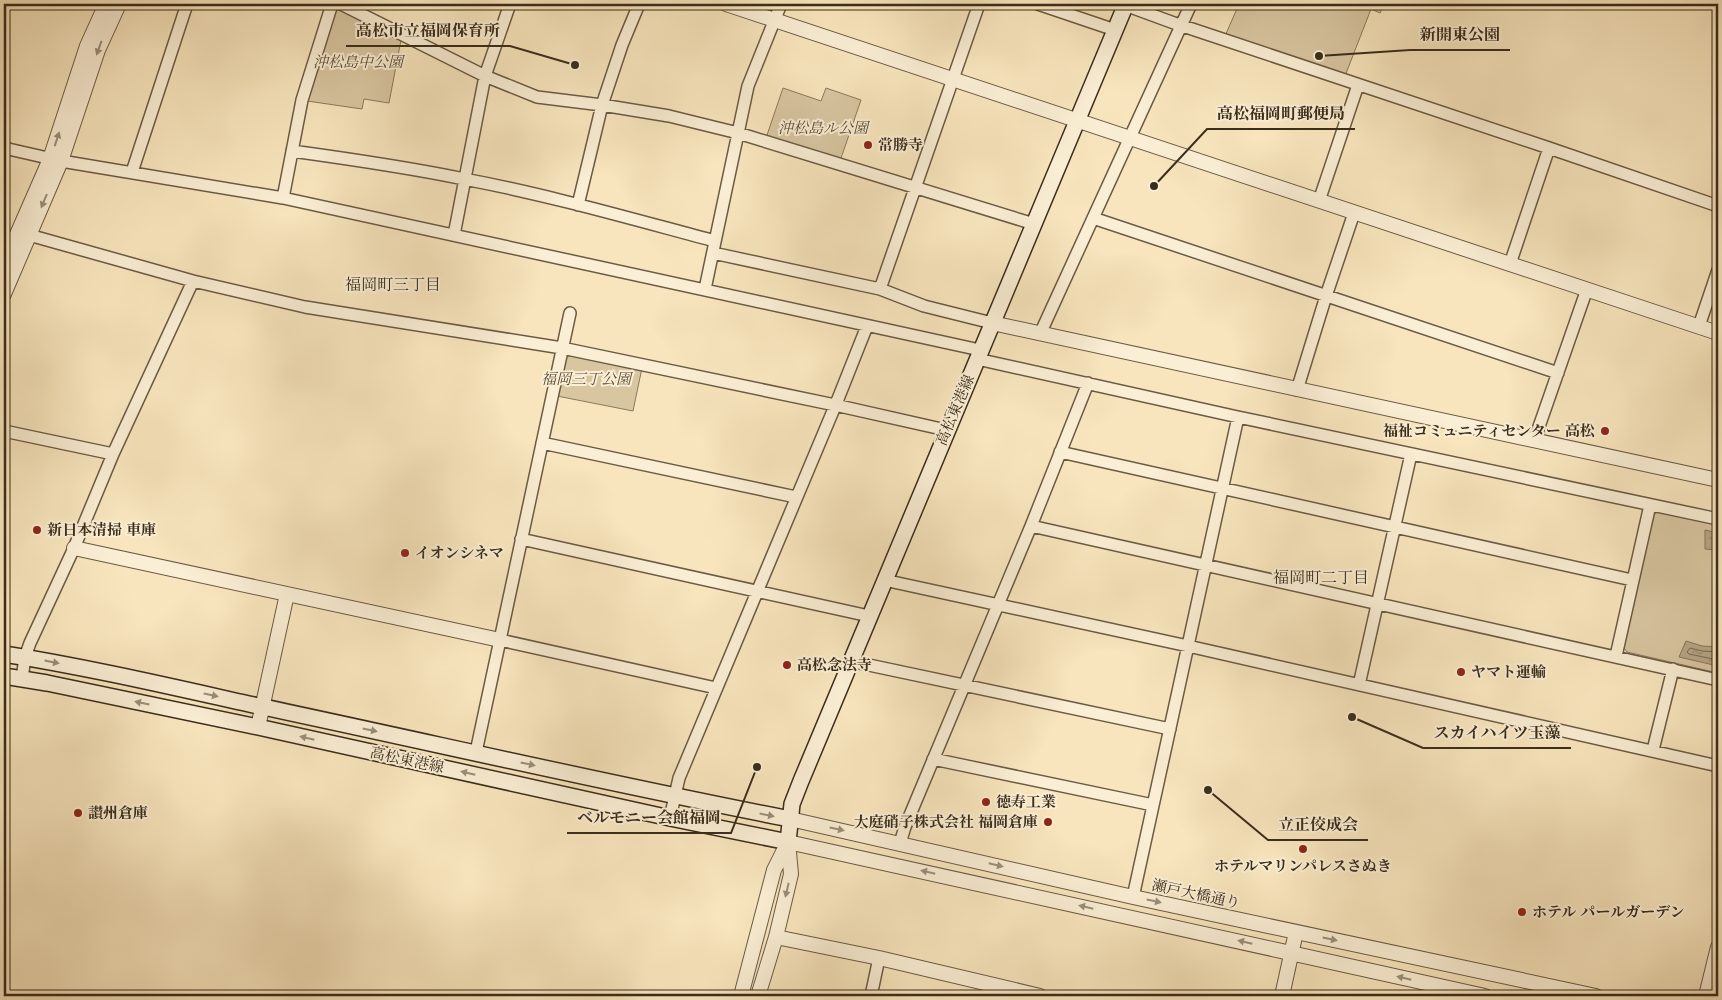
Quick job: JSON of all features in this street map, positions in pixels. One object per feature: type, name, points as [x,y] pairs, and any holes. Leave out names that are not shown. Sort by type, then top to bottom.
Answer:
[{"type":"main road","name":"高松東港線","points":[[4,676],[258,726],[670,818],[788,842],[792,804],[850,660],[1126,5]]},
{"type":"main road","name":"高松東港線","points":[[4,654],[263,706],[674,796],[790,819]]},
{"type":"street","points":[[4,294],[7,265],[55,160],[87,46],[106,4]]},
{"type":"street","points":[[7,265],[29,236],[55,160],[98,50],[119,4]]},
{"type":"street","points":[[132,172],[187,4]]},
{"type":"street","points":[[283,198],[302,100],[332,4]]},
{"type":"street","points":[[341,4],[485,76],[537,97],[669,116],[738,132],[1034,224]]},
{"type":"street","points":[[454,235],[485,76],[510,4]]},
{"type":"street","points":[[578,205],[602,105],[622,45],[639,4]]},
{"type":"street","points":[[726,4],[954,78],[1078,121],[1718,333]]},
{"type":"street","points":[[705,289],[748,86],[781,4]]},
{"type":"street","points":[[880,289],[979,4]]},
{"type":"street","points":[[1038,4],[1115,30]]},
{"type":"street","points":[[1040,334],[1191,4]]},
{"type":"street","points":[[1126,5],[1181,26],[1718,206]]},
{"type":"street","points":[[1319,201],[1358,85]]},
{"type":"street","points":[[4,148],[55,160],[283,198],[705,289],[867,326],[1088,383],[1238,417],[1718,519]]},
{"type":"street","points":[[1510,264],[1549,148]]},
{"type":"street","points":[[292,151],[466,179],[578,205],[714,247],[880,289],[924,306],[992,323],[1718,480]]},
{"type":"street","points":[[1298,390],[1326,296],[1354,213]]},
{"type":"street","points":[[1093,218],[1558,373]]},
{"type":"street","points":[[29,236],[193,281],[305,307],[562,348],[946,430]]},
{"type":"street","points":[[1699,326],[1718,270]]},
{"type":"street","points":[[22,679],[25,657],[30,643],[74,548],[113,454],[193,281]]},
{"type":"street","points":[[1534,441],[1587,289]]},
{"type":"street","points":[[476,752],[570,312]]},
{"type":"street","points":[[670,818],[679,778],[867,326]]},
{"type":"street","points":[[900,843],[1088,383]]},
{"type":"street","points":[[1133,897],[1238,417]]},
{"type":"street","points":[[4,431],[113,454]]},
{"type":"street","points":[[542,443],[796,496]]},
{"type":"street","points":[[1060,452],[1224,487],[1632,580]]},
{"type":"street","points":[[1359,685],[1411,454]]},
{"type":"street","points":[[1616,656],[1650,505]]},
{"type":"street","points":[[1030,526],[1718,680]]},
{"type":"street","points":[[521,539],[869,616]]},
{"type":"street","points":[[74,548],[716,688]]},
{"type":"street","points":[[884,580],[1188,646],[1718,766]]},
{"type":"street","points":[[258,726],[287,594]]},
{"type":"street","points":[[850,660],[1170,729]]},
{"type":"street","points":[[1653,750],[1673,669]]},
{"type":"street","points":[[933,759],[1152,805]]},
{"type":"street","name":"瀬戸大橋通り","points":[[790,819],[1133,897],[1596,996]]},
{"type":"street","points":[[758,996],[776,937],[791,874],[788,842]]},
{"type":"street","points":[[788,842],[1485,996]]},
{"type":"street","points":[[741,996],[774,870],[788,842]]},
{"type":"street","points":[[1282,996],[1296,932]]},
{"type":"street","points":[[776,937],[879,958],[1040,996]]},
{"type":"street","points":[[1706,996],[1718,947]]},
{"type":"street","points":[[871,996],[879,958]]},
{"type":"green space","points":[[1239,4],[1384,4],[1380,13],[1371,9],[1345,76],[1225,36]]},
{"type":"green space","name":"沖松島中公園","points":[[336,7],[401,40],[389,103],[364,99],[362,109],[307,101]]},
{"type":"green space","name":"沖松島ル公園","points":[[783,88],[821,101],[826,88],[861,100],[840,161],[766,138]]},
{"type":"green space","name":"福岡三丁公園","points":[[571,354],[642,368],[633,411],[557,396],[565,358]]},
{"type":"green space","points":[[1658,512],[1718,524],[1718,673],[1627,652],[1624,648],[1653,515]]},
{"type":"water","points":[[1705,530],[1718,533],[1718,550],[1705,549]]},
{"type":"water","points":[[1686,641],[1702,646],[1718,647],[1718,666],[1679,657]]},
{"type":"place","name":"新開東公園","points":[[1319,56]]},
{"type":"place","name":"高松市立福岡保育所","points":[[575,65]]},
{"type":"place","name":"常勝寺","points":[[868,145]]},
{"type":"place","name":"高松福岡町郵便局","points":[[1154,186]]},
{"type":"place","name":"福祉コミュニティセンター 高松","points":[[1605,431]]},
{"type":"place","name":"新日本清掃 車庫","points":[[37,530]]},
{"type":"place","name":"イオンシネマ","points":[[405,553]]},
{"type":"place","name":"高松念法寺","points":[[787,665]]},
{"type":"place","name":"ヤマト運輸","points":[[1461,672]]},
{"type":"place","name":"スカイハイツ玉藻","points":[[1352,717]]},
{"type":"place","name":"ベルモニー会館福岡","points":[[757,767]]},
{"type":"place","name":"立正佼成会","points":[[1208,790]]},
{"type":"place","name":"徳寿工業","points":[[986,802]]},
{"type":"place","name":"讃州倉庫","points":[[78,813]]},
{"type":"place","name":"大庭硝子株式会社 福岡倉庫","points":[[1048,822]]},
{"type":"place","name":"ホテルマリンパレスさぬき","points":[[1303,849]]},
{"type":"place","name":"ホテル パールガーデン","points":[[1522,912]]},
{"type":"district","name":"福岡町三丁目","points":[[393,284]]},
{"type":"district","name":"福岡町二丁目","points":[[1321,577]]}]
